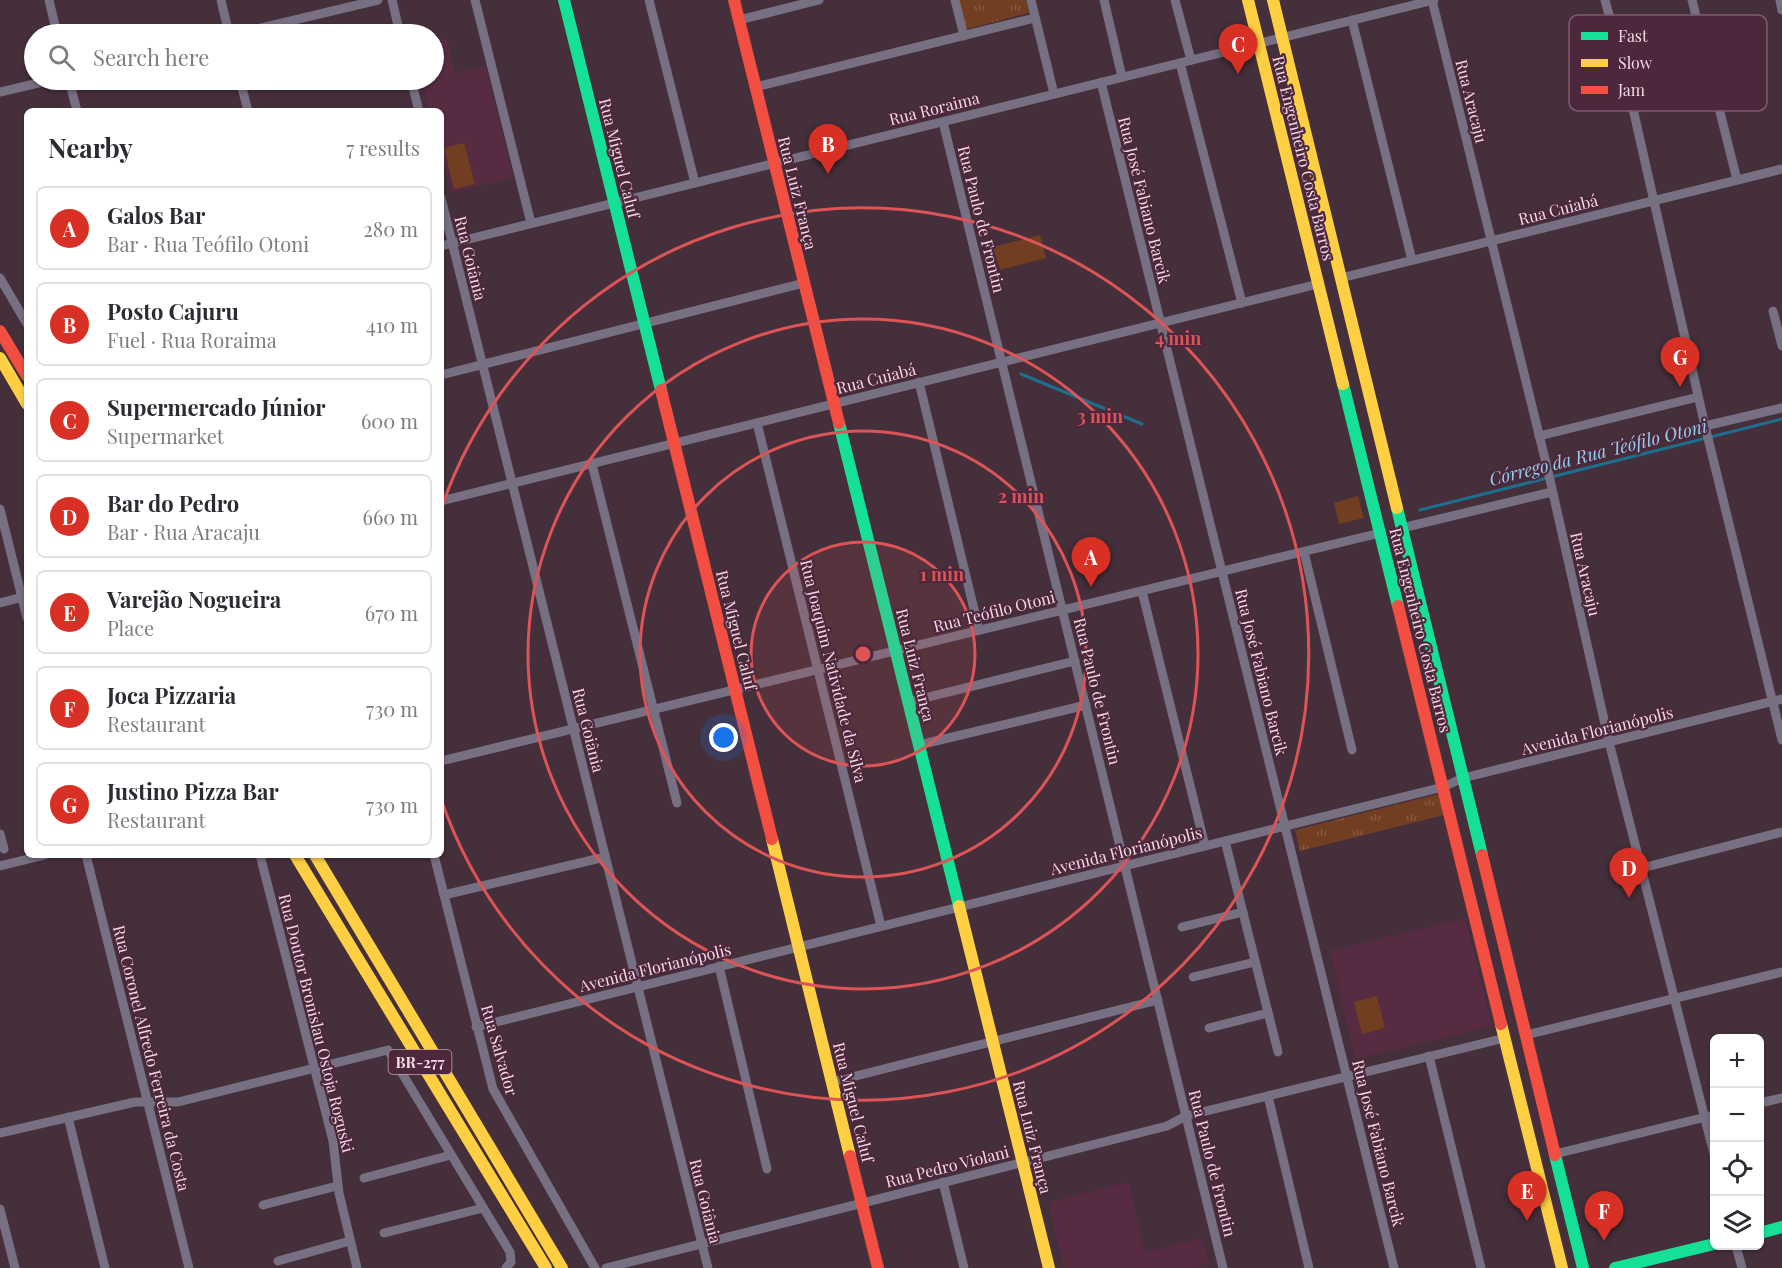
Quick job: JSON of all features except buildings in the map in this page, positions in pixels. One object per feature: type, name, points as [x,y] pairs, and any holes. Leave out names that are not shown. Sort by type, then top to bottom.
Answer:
[{"type":"main road","name":"Rua Miguel Caluf","points":[[564,0],[878,1268]]},
{"type":"main road","name":"Rua Luiz França","points":[[734,0],[1049,1268]]},
{"type":"main road","name":"Rua Engenheiro Costa Barros","points":[[1248,0],[1562,1268]]},
{"type":"main road","name":"Rua Engenheiro Costa Barros","points":[[1273,0],[1583,1268]]},
{"type":"main road","points":[[0,331],[24,371]]},
{"type":"main road","points":[[0,358],[24,400]]},
{"type":"main road","name":"BR-277","points":[[297,858],[546,1268]]},
{"type":"main road","name":"BR-277","points":[[317,858],[562,1268]]},
{"type":"main road","points":[[323,858],[338,892]]},
{"type":"main road","points":[[1764,1232],[1782,1227]]},
{"type":"main road","points":[[1615,1268],[1710,1245]]},
{"type":"street","points":[[49,0],[55,24]]},
{"type":"street","points":[[220,0],[226,24]]},
{"type":"street","points":[[278,24],[378,0]]},
{"type":"street","points":[[392,0],[398,24]]},
{"type":"street","points":[[475,0],[531,223]]},
{"type":"street","points":[[649,0],[695,183]]},
{"type":"street","points":[[738,20],[819,0]]},
{"type":"street","points":[[955,0],[964,36]]},
{"type":"street","points":[[1031,0],[1054,94]]},
{"type":"street","points":[[1104,0],[1122,77]]},
{"type":"street","points":[[1175,0],[1191,60]]},
{"type":"street","name":"Rua Roraima","points":[[444,245],[1432,0]]},
{"type":"street","name":"Rua Aracaju","points":[[1432,0],[1548,471],[1609,742],[1676,998],[1710,1116]]},
{"type":"street","points":[[1605,0],[1609,15]]},
{"type":"street","points":[[1692,0],[1696,15]]},
{"type":"street","points":[[1780,0],[1782,10]]},
{"type":"street","points":[[755,87],[1035,18]]},
{"type":"street","points":[[1352,20],[1412,260]]},
{"type":"street","points":[[1180,63],[1242,303]]},
{"type":"street","name":"Rua José Fabiano Barcik","points":[[1101,82],[1394,1268]]},
{"type":"street","points":[[0,92],[24,86]]},
{"type":"street","points":[[72,90],[76,108]]},
{"type":"street","points":[[243,90],[247,108]]},
{"type":"street","points":[[414,90],[418,108]]},
{"type":"street","points":[[1632,111],[1706,430],[1777,700],[1782,740]]},
{"type":"street","points":[[1720,111],[1737,180]]},
{"type":"street","name":"Rua Paulo de Frontin","points":[[943,122],[1223,1268]]},
{"type":"street","name":"Rua Cuiabá","points":[[1341,278],[1782,169]]},
{"type":"street","name":"Rua Goiânia","points":[[444,210],[708,1268]]},
{"type":"street","points":[[0,278],[24,319]]},
{"type":"street","points":[[444,374],[804,283]]},
{"type":"street","name":"Rua Cuiabá","points":[[444,500],[1318,284]]},
{"type":"street","points":[[1773,311],[1782,346]]},
{"type":"street","points":[[919,382],[979,630]]},
{"type":"street","points":[[1539,436],[1698,397]]},
{"type":"street","points":[[1706,430],[1782,408]]},
{"type":"street","name":"Rua Joaquim Natividade da Silva","points":[[757,423],[881,926]]},
{"type":"street","points":[[592,464],[677,803]]},
{"type":"street","points":[[1402,528],[1551,488]]},
{"type":"street","points":[[0,509],[24,596],[0,603]]},
{"type":"street","name":"Rua Teófilo Otoni","points":[[444,760],[1380,533]]},
{"type":"street","points":[[1304,552],[1352,750]]},
{"type":"street","points":[[1142,591],[1205,846]]},
{"type":"street","points":[[908,702],[1075,661]]},
{"type":"street","name":"Avenida Florianópolis","points":[[477,1027],[1443,787],[1463,778],[1777,700]]},
{"type":"street","points":[[919,745],[1086,705]]},
{"type":"street","points":[[1642,868],[1782,832]]},
{"type":"street","points":[[0,834],[4,849]]},
{"type":"street","points":[[1225,841],[1278,1052]]},
{"type":"street","points":[[444,895],[605,857]]},
{"type":"street","points":[[0,866],[33,858]]},
{"type":"street","name":"Rua Coronel Alfredo Ferreira da Costa","points":[[87,858],[189,1268]]},
{"type":"street","name":"Rua Doutor Bronislau Ostoja Roguski","points":[[261,858],[335,1149],[337,1186],[357,1268]]},
{"type":"street","name":"Rua Salvador","points":[[435,858],[477,1027],[498,1100],[595,1268]]},
{"type":"street","points":[[1182,927],[1243,912]]},
{"type":"street","points":[[1193,977],[1255,962]]},
{"type":"street","points":[[719,966],[767,1169]]},
{"type":"street","points":[[1526,1035],[1782,972]]},
{"type":"street","points":[[832,1082],[1158,1000]]},
{"type":"street","points":[[1209,1028],[1268,1013]]},
{"type":"street","name":"Rua Pedro Violani","points":[[606,1268],[1167,1126],[1186,1116],[1504,1038]]},
{"type":"street","points":[[0,1133],[135,1102],[148,1104],[178,1102],[388,1050],[510,1252],[507,1267]]},
{"type":"street","points":[[1429,1056],[1481,1268]]},
{"type":"street","points":[[1268,1096],[1309,1268]]},
{"type":"street","points":[[1764,1102],[1782,1098]]},
{"type":"street","points":[[1555,1154],[1710,1116]]},
{"type":"street","points":[[68,1117],[105,1268]]},
{"type":"street","points":[[364,1178],[451,1155]]},
{"type":"street","points":[[944,1182],[964,1268]]},
{"type":"street","points":[[263,1205],[337,1186]]},
{"type":"street","points":[[384,1233],[483,1208]]},
{"type":"street","points":[[0,1209],[15,1268]]},
{"type":"street","points":[[278,1261],[350,1241]]},
{"type":"street","points":[[1737,1250],[1742,1268]]},
{"type":"shaded area","points":[[444,38],[446,38],[455,73],[485,66],[513,178],[451,193],[444,166],[444,108],[429,108],[425,90],[444,90]]},
{"type":"shaded area","points":[[1465,918],[1492,1026],[1356,1059],[1330,951]]},
{"type":"shaded area","points":[[1128,1182],[1145,1252],[1202,1238],[1209,1264],[1191,1268],[1064,1268],[1048,1202]]},
{"type":"green space","points":[[959,0],[1026,0],[1029,13],[967,29]]},
{"type":"green space","points":[[464,143],[475,184],[454,189],[444,148]]},
{"type":"green space","points":[[1040,235],[1046,258],[1000,270],[993,247]]},
{"type":"green space","points":[[1358,496],[1364,518],[1339,524],[1334,503]]},
{"type":"green space","points":[[1438,794],[1444,815],[1300,851],[1295,830]]},
{"type":"green space","points":[[1377,996],[1385,1028],[1362,1034],[1354,1002]]},
{"type":"waterway","name":"Córrego da Rua Teófilo Otoni","points":[[1021,374],[1142,424]]},
{"type":"waterway","name":"Córrego da Rua Teófilo Otoni","points":[[1420,510],[1782,419]]},
{"type":"traffic: fast","points":[[564,0],[661,390]]},
{"type":"traffic: fast","points":[[1343,384],[1398,606]]},
{"type":"traffic: fast","points":[[839,423],[959,906]]},
{"type":"traffic: fast","points":[[1397,508],[1482,855]]},
{"type":"traffic: fast","points":[[1555,1155],[1583,1268]]},
{"type":"traffic: fast","points":[[1764,1232],[1782,1227]]},
{"type":"traffic: fast","points":[[1615,1268],[1710,1245]]},
{"type":"traffic: slow","points":[[1248,0],[1343,384]]},
{"type":"traffic: slow","points":[[1273,0],[1397,508]]},
{"type":"traffic: slow","points":[[0,358],[24,399]]},
{"type":"traffic: slow","points":[[772,839],[850,1156]]},
{"type":"traffic: slow","points":[[297,858],[546,1268]]},
{"type":"traffic: slow","points":[[317,858],[562,1268]]},
{"type":"traffic: slow","points":[[959,906],[1049,1268]]},
{"type":"traffic: slow","points":[[1501,1024],[1562,1268]]},
{"type":"traffic: jam","points":[[734,0],[839,423]]},
{"type":"traffic: jam","points":[[0,331],[24,371]]},
{"type":"traffic: jam","points":[[661,390],[772,839]]},
{"type":"traffic: jam","points":[[1398,606],[1501,1024]]},
{"type":"traffic: jam","points":[[1482,855],[1555,1155]]},
{"type":"traffic: jam","points":[[850,1156],[878,1268]]},
{"type":"place","name":"Supermercado Júnior","points":[[1238,74]]},
{"type":"place","name":"Posto Cajuru","points":[[828,174]]},
{"type":"place","name":"Justino Pizza Bar","points":[[1680,387]]},
{"type":"place","name":"Galos Bar","points":[[1091,587]]},
{"type":"place","name":"Bar do Pedro","points":[[1629,898]]},
{"type":"place","name":"Varejão Nogueira","points":[[1527,1221]]},
{"type":"place","name":"Joca Pizzaria","points":[[1604,1241]]}]
